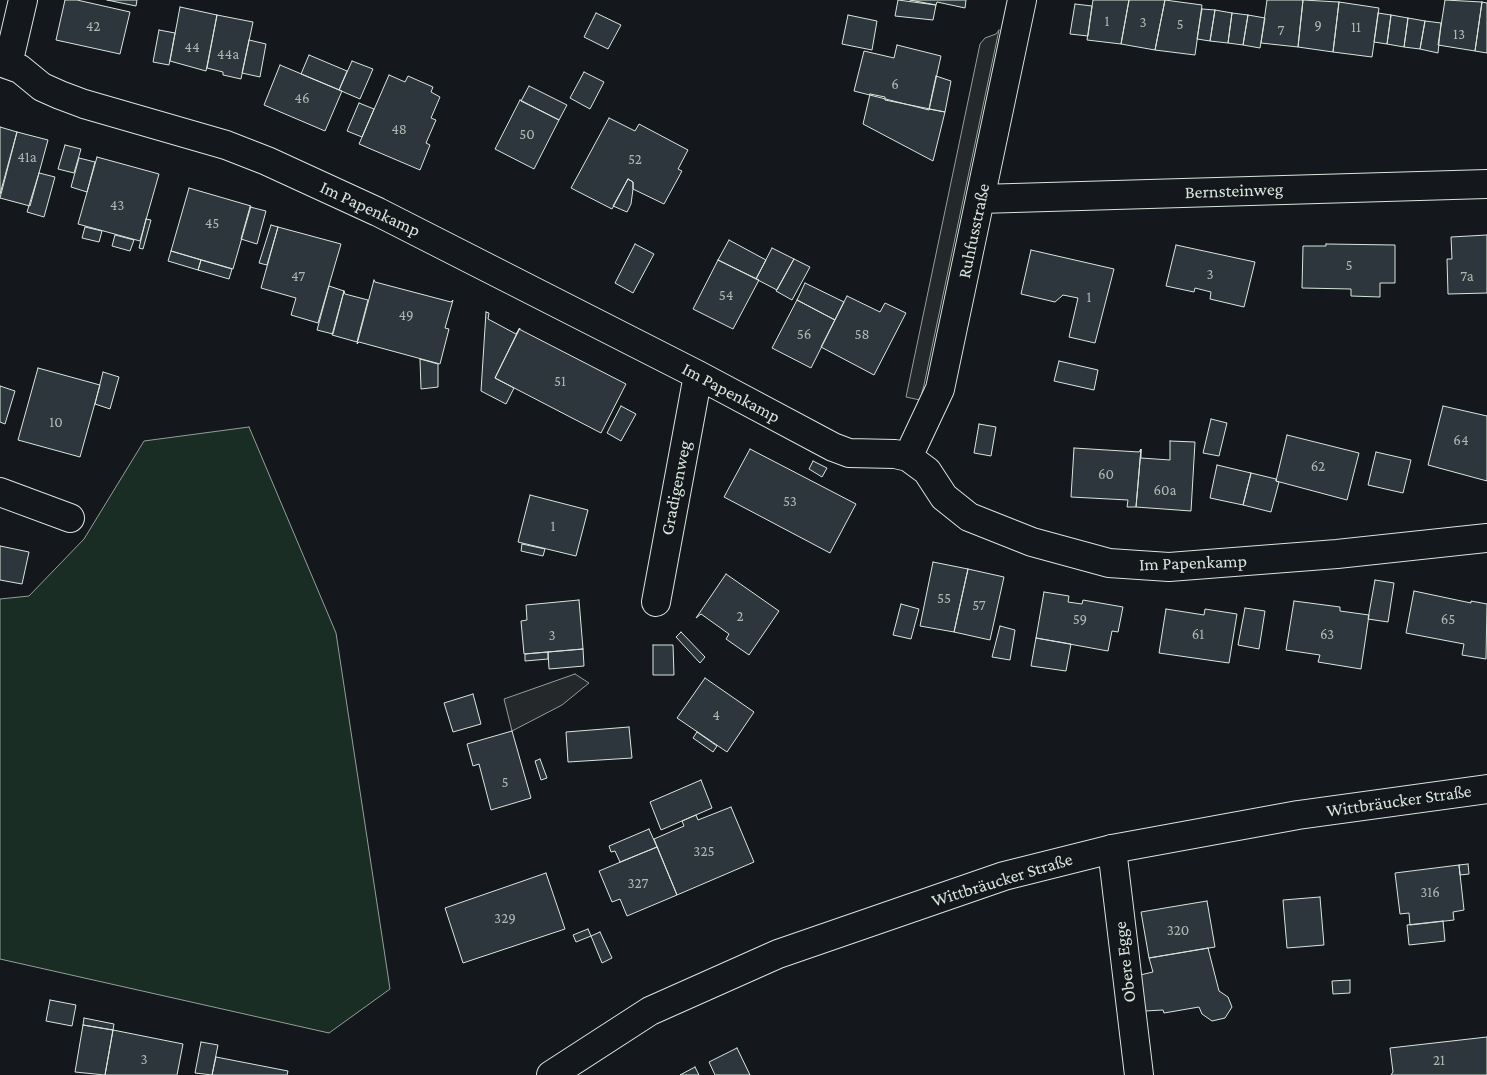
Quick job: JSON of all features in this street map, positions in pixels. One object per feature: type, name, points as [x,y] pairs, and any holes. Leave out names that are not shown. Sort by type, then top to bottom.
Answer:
[{"type":"street","points":[[4,63],[23,0]]},
{"type":"street","name":"Ruhfusstraße","points":[[908,457],[940,389],[1022,0]]},
{"type":"street","name":"Im Papenkamp","points":[[4,63],[20,69],[42,87],[84,104],[226,145],[274,164],[404,225],[560,307],[698,374],[833,447],[849,453],[895,454],[908,457],[927,472],[944,497],[969,516],[1032,542],[1109,563],[1169,567],[1346,553],[1487,538]]},
{"type":"street","name":"Bernsteinweg","points":[[980,199],[1487,184]]},
{"type":"street","name":"Gradigenweg","points":[[656,602],[698,374]]},
{"type":"street","points":[[0,492],[70,518]]},
{"type":"street","name":"Wittbräucker Straße","points":[[551,1075],[650,1012],[778,954],[1004,876],[1112,848],[1298,815],[1487,789]]},
{"type":"street","name":"Obere Egge","points":[[1112,848],[1139,1075]]},
{"type":"green space","points":[[249,427],[336,633],[390,989],[329,1033],[0,959],[0,599],[29,596],[84,539],[144,441]]},
{"type":"shaded area","points":[[999,30],[924,385],[920,400],[906,397],[980,44],[985,38],[996,34]]},
{"type":"shaded area","points":[[575,674],[589,683],[562,705],[512,731],[504,699]]},
{"type":"building","points":[[65,0],[77,0],[130,12],[120,54],[56,40]]},
{"type":"building","points":[[107,0],[137,0],[136,6]]},
{"type":"building","points":[[898,0],[936,5],[933,20],[895,16]]},
{"type":"building","points":[[910,0],[966,0],[965,8],[937,2],[936,5]]},
{"type":"building","points":[[1093,0],[1129,0],[1121,44],[1087,40]]},
{"type":"building","points":[[1129,0],[1165,0],[1155,50],[1121,44]]},
{"type":"building","points":[[1165,0],[1202,5],[1195,55],[1155,50]]},
{"type":"building","points":[[1267,0],[1303,0],[1298,47],[1261,43]]},
{"type":"building","points":[[1303,0],[1339,2],[1333,52],[1298,47]]},
{"type":"building","points":[[1445,0],[1482,2],[1475,51],[1438,45]]},
{"type":"building","points":[[1339,2],[1379,8],[1372,57],[1333,52]]},
{"type":"building","points":[[1482,2],[1487,3],[1487,53],[1475,51]]},
{"type":"building","points":[[1075,4],[1092,6],[1088,36],[1070,34]]},
{"type":"building","points":[[180,7],[217,15],[206,71],[170,61]]},
{"type":"building","points":[[1202,9],[1215,10],[1210,41],[1197,39]]},
{"type":"building","points":[[1215,10],[1232,13],[1228,43],[1210,41]]},
{"type":"building","points":[[596,13],[621,25],[608,49],[584,37]]},
{"type":"building","points":[[1232,13],[1248,15],[1243,45],[1228,43]]},
{"type":"building","points":[[1378,13],[1391,15],[1387,44],[1374,42]]},
{"type":"building","points":[[217,15],[253,22],[241,79],[223,75],[223,72],[207,68]]},
{"type":"building","points":[[848,15],[877,21],[872,50],[842,44]]},
{"type":"building","points":[[1248,15],[1265,18],[1260,48],[1243,45]]},
{"type":"building","points":[[1391,15],[1408,18],[1404,47],[1387,44]]},
{"type":"building","points":[[1408,18],[1425,21],[1420,49],[1404,47]]},
{"type":"building","points":[[1425,21],[1441,23],[1438,53],[1420,49]]},
{"type":"building","points":[[159,30],[175,33],[169,65],[153,62]]},
{"type":"building","points":[[249,40],[266,44],[260,77],[242,73]]},
{"type":"building","points":[[897,45],[941,56],[929,110],[854,91],[864,51],[894,58]]},
{"type":"building","points":[[309,55],[347,71],[339,90],[301,74]]},
{"type":"building","points":[[352,61],[373,69],[360,99],[339,90]]},
{"type":"building","points":[[280,65],[342,91],[325,131],[264,105]]},
{"type":"building","points":[[584,72],[604,82],[590,109],[570,98]]},
{"type":"building","points":[[389,75],[405,82],[408,76],[433,87],[431,92],[440,97],[431,118],[436,120],[426,143],[430,145],[420,170],[359,144]]},
{"type":"building","points":[[936,76],[951,81],[945,112],[929,109]]},
{"type":"building","points":[[529,86],[567,105],[559,120],[521,101]]},
{"type":"building","points":[[870,94],[885,97],[885,100],[945,112],[933,161],[863,124]]},
{"type":"building","points":[[520,100],[559,120],[534,169],[495,149]]},
{"type":"building","points":[[359,103],[374,109],[362,137],[347,131]]},
{"type":"building","points":[[609,118],[635,131],[639,124],[688,150],[678,169],[682,171],[664,204],[633,189],[633,182],[628,179],[612,209],[571,188]]},
{"type":"building","points":[[0,127],[17,132],[0,194]]},
{"type":"building","points":[[17,132],[48,140],[30,206],[0,198]]},
{"type":"building","points":[[65,145],[81,149],[74,173],[58,169]]},
{"type":"building","points":[[97,157],[159,174],[140,241],[78,224]]},
{"type":"building","points":[[79,158],[95,162],[87,192],[71,187]]},
{"type":"building","points":[[39,173],[55,177],[44,217],[27,212]]},
{"type":"building","points":[[628,179],[633,182],[633,189],[631,204],[627,212],[613,206]]},
{"type":"building","points":[[189,188],[251,206],[233,269],[171,251]]},
{"type":"building","points":[[250,207],[266,211],[257,244],[241,239]]},
{"type":"building","points":[[146,219],[151,220],[143,249],[139,248]]},
{"type":"building","points":[[271,225],[278,227],[267,265],[259,263]]},
{"type":"building","points":[[85,227],[102,231],[99,242],[82,238]]},
{"type":"building","points":[[278,227],[341,244],[318,323],[291,315],[296,298],[261,288]]},
{"type":"building","points":[[115,235],[134,240],[130,251],[112,246]]},
{"type":"building","points":[[1487,235],[1487,293],[1448,294],[1447,259],[1452,259],[1451,237]]},
{"type":"building","points":[[729,240],[766,260],[756,279],[718,260]]},
{"type":"building","points":[[635,244],[654,254],[633,293],[615,283]]},
{"type":"building","points":[[1326,244],[1395,245],[1395,283],[1380,283],[1380,297],[1351,296],[1351,289],[1302,288],[1303,246],[1326,246]]},
{"type":"building","points":[[1176,245],[1255,262],[1244,307],[1210,299],[1211,292],[1195,288],[1194,292],[1166,286]]},
{"type":"building","points":[[772,248],[794,259],[777,290],[756,279]]},
{"type":"building","points":[[1031,250],[1114,269],[1095,343],[1069,337],[1078,298],[1063,295],[1055,302],[1021,294]]},
{"type":"building","points":[[171,251],[201,260],[198,270],[168,261]]},
{"type":"building","points":[[794,259],[810,267],[792,300],[776,291]]},
{"type":"building","points":[[201,260],[232,269],[229,279],[198,270]]},
{"type":"building","points":[[718,260],[759,280],[733,329],[693,309]]},
{"type":"building","points":[[374,280],[375,282],[451,302],[453,300],[445,328],[449,329],[440,364],[359,342],[357,344]]},
{"type":"building","points":[[805,283],[844,302],[835,320],[797,300]]},
{"type":"building","points":[[329,286],[344,291],[333,334],[317,330]]},
{"type":"building","points":[[344,291],[345,294],[368,300],[357,342],[332,335]]},
{"type":"building","points":[[847,296],[880,312],[885,303],[906,313],[874,375],[821,347]]},
{"type":"building","points":[[797,300],[835,320],[811,368],[772,348]]},
{"type":"building","points":[[486,312],[489,313],[488,319],[516,334],[520,328],[495,378],[514,388],[506,404],[481,391]]},
{"type":"building","points":[[519,329],[626,384],[601,433],[495,378]]},
{"type":"building","points":[[420,359],[438,364],[438,387],[421,389]]},
{"type":"building","points":[[1059,361],[1098,370],[1094,390],[1054,381]]},
{"type":"building","points":[[38,368],[100,385],[80,457],[18,440]]},
{"type":"building","points":[[103,372],[119,377],[110,409],[95,404]]},
{"type":"building","points":[[0,386],[15,391],[5,424],[0,422]]},
{"type":"building","points":[[621,406],[636,414],[621,441],[607,433]]},
{"type":"building","points":[[1443,406],[1487,416],[1487,481],[1428,465]]},
{"type":"building","points":[[1211,419],[1227,423],[1219,456],[1203,453]]},
{"type":"building","points":[[979,424],[996,427],[991,456],[974,453]]},
{"type":"building","points":[[1287,435],[1359,453],[1347,500],[1276,481]]},
{"type":"building","points":[[1170,441],[1195,442],[1191,511],[1136,507],[1141,449],[1141,458],[1170,460]]},
{"type":"building","points":[[1074,448],[1139,452],[1141,449],[1136,507],[1127,507],[1128,500],[1071,497]]},
{"type":"building","points":[[750,449],[856,504],[830,553],[724,497]]},
{"type":"building","points":[[1376,452],[1411,460],[1403,493],[1368,485]]},
{"type":"building","points":[[813,461],[827,468],[822,477],[809,469]]},
{"type":"building","points":[[1217,465],[1251,473],[1243,505],[1210,498]]},
{"type":"building","points":[[1251,473],[1276,479],[1279,482],[1271,512],[1243,505]]},
{"type":"building","points":[[530,495],[588,510],[576,556],[518,542]]},
{"type":"building","points":[[522,544],[545,549],[543,556],[521,551]]},
{"type":"building","points":[[0,546],[29,552],[22,584],[0,580]]},
{"type":"building","points":[[933,562],[968,569],[954,632],[920,626]]},
{"type":"building","points":[[968,569],[1004,577],[990,640],[954,632]]},
{"type":"building","points":[[726,574],[779,611],[749,655],[726,639],[729,634],[701,614],[696,618]]},
{"type":"building","points":[[1375,580],[1394,583],[1388,622],[1368,619]]},
{"type":"building","points":[[1414,591],[1471,603],[1471,601],[1487,604],[1486,659],[1462,655],[1464,644],[1406,633]]},
{"type":"building","points":[[1044,592],[1069,596],[1068,602],[1082,604],[1083,600],[1123,607],[1118,632],[1112,631],[1108,651],[1036,638]]},
{"type":"building","points":[[579,600],[583,649],[524,654],[521,621],[527,620],[526,605]]},
{"type":"building","points":[[1294,601],[1340,607],[1340,611],[1369,615],[1361,669],[1318,662],[1320,655],[1286,650]]},
{"type":"building","points":[[901,604],[919,609],[911,639],[893,635]]},
{"type":"building","points":[[1245,608],[1265,611],[1259,649],[1238,645]]},
{"type":"building","points":[[1166,609],[1204,615],[1205,609],[1237,614],[1229,663],[1159,653]]},
{"type":"building","points":[[1000,626],[1015,630],[1010,660],[992,657]]},
{"type":"building","points":[[681,632],[705,657],[700,663],[676,637]]},
{"type":"building","points":[[1036,638],[1071,644],[1066,671],[1031,666]]},
{"type":"building","points":[[653,645],[673,645],[674,675],[653,675]]},
{"type":"building","points":[[583,649],[584,666],[549,669],[548,652]]},
{"type":"building","points":[[548,652],[548,659],[525,661],[525,654]]},
{"type":"building","points":[[705,678],[754,712],[727,752],[677,718]]},
{"type":"building","points":[[473,694],[481,724],[453,732],[444,703]]},
{"type":"building","points":[[629,727],[632,758],[568,762],[566,732]]},
{"type":"building","points":[[512,731],[531,798],[491,810],[479,764],[473,766],[467,744]]},
{"type":"building","points":[[697,732],[717,746],[713,752],[693,738]]},
{"type":"building","points":[[540,759],[547,778],[541,780],[535,761]]},
{"type":"building","points":[[701,780],[712,808],[661,830],[650,802]]},
{"type":"building","points":[[731,807],[754,862],[677,895],[654,839],[684,826],[682,821],[696,815],[698,820]]},
{"type":"building","points":[[649,829],[657,847],[620,862],[615,851],[611,852],[609,846]]},
{"type":"building","points":[[657,847],[677,895],[627,916],[620,899],[612,902],[599,871]]},
{"type":"building","points":[[1468,864],[1469,874],[1460,875],[1459,865]]},
{"type":"building","points":[[1459,865],[1464,910],[1453,912],[1454,920],[1410,925],[1409,913],[1400,914],[1395,873]]},
{"type":"building","points":[[546,873],[565,929],[463,963],[445,908]]},
{"type":"building","points":[[1320,897],[1324,945],[1287,948],[1283,900]]},
{"type":"building","points":[[1207,901],[1215,947],[1149,958],[1141,912]]},
{"type":"building","points":[[1443,921],[1445,941],[1409,945],[1407,925]]},
{"type":"building","points":[[588,929],[591,936],[576,942],[573,935]]},
{"type":"building","points":[[600,932],[612,958],[602,963],[591,936]]},
{"type":"building","points":[[1208,948],[1219,991],[1228,997],[1232,1007],[1225,1018],[1212,1021],[1202,1014],[1199,1007],[1164,1013],[1163,1010],[1145,1011],[1140,975],[1153,972],[1149,958]]},
{"type":"building","points":[[1350,980],[1350,993],[1333,994],[1332,981]]},
{"type":"building","points":[[50,1000],[76,1005],[72,1026],[46,1021]]},
{"type":"building","points":[[84,1018],[114,1024],[113,1030],[83,1025]]},
{"type":"building","points":[[83,1025],[113,1030],[105,1075],[75,1072]]},
{"type":"building","points":[[113,1030],[183,1044],[177,1075],[105,1075]]},
{"type":"building","points":[[1487,1037],[1487,1075],[1391,1075],[1393,1072],[1390,1048]]},
{"type":"building","points":[[201,1042],[218,1045],[212,1075],[195,1073]]},
{"type":"building","points":[[737,1048],[750,1075],[715,1075],[709,1062]]},
{"type":"building","points":[[216,1057],[288,1071],[287,1075],[212,1075]]},
{"type":"building","points":[[695,1067],[699,1075],[680,1075]]}]
